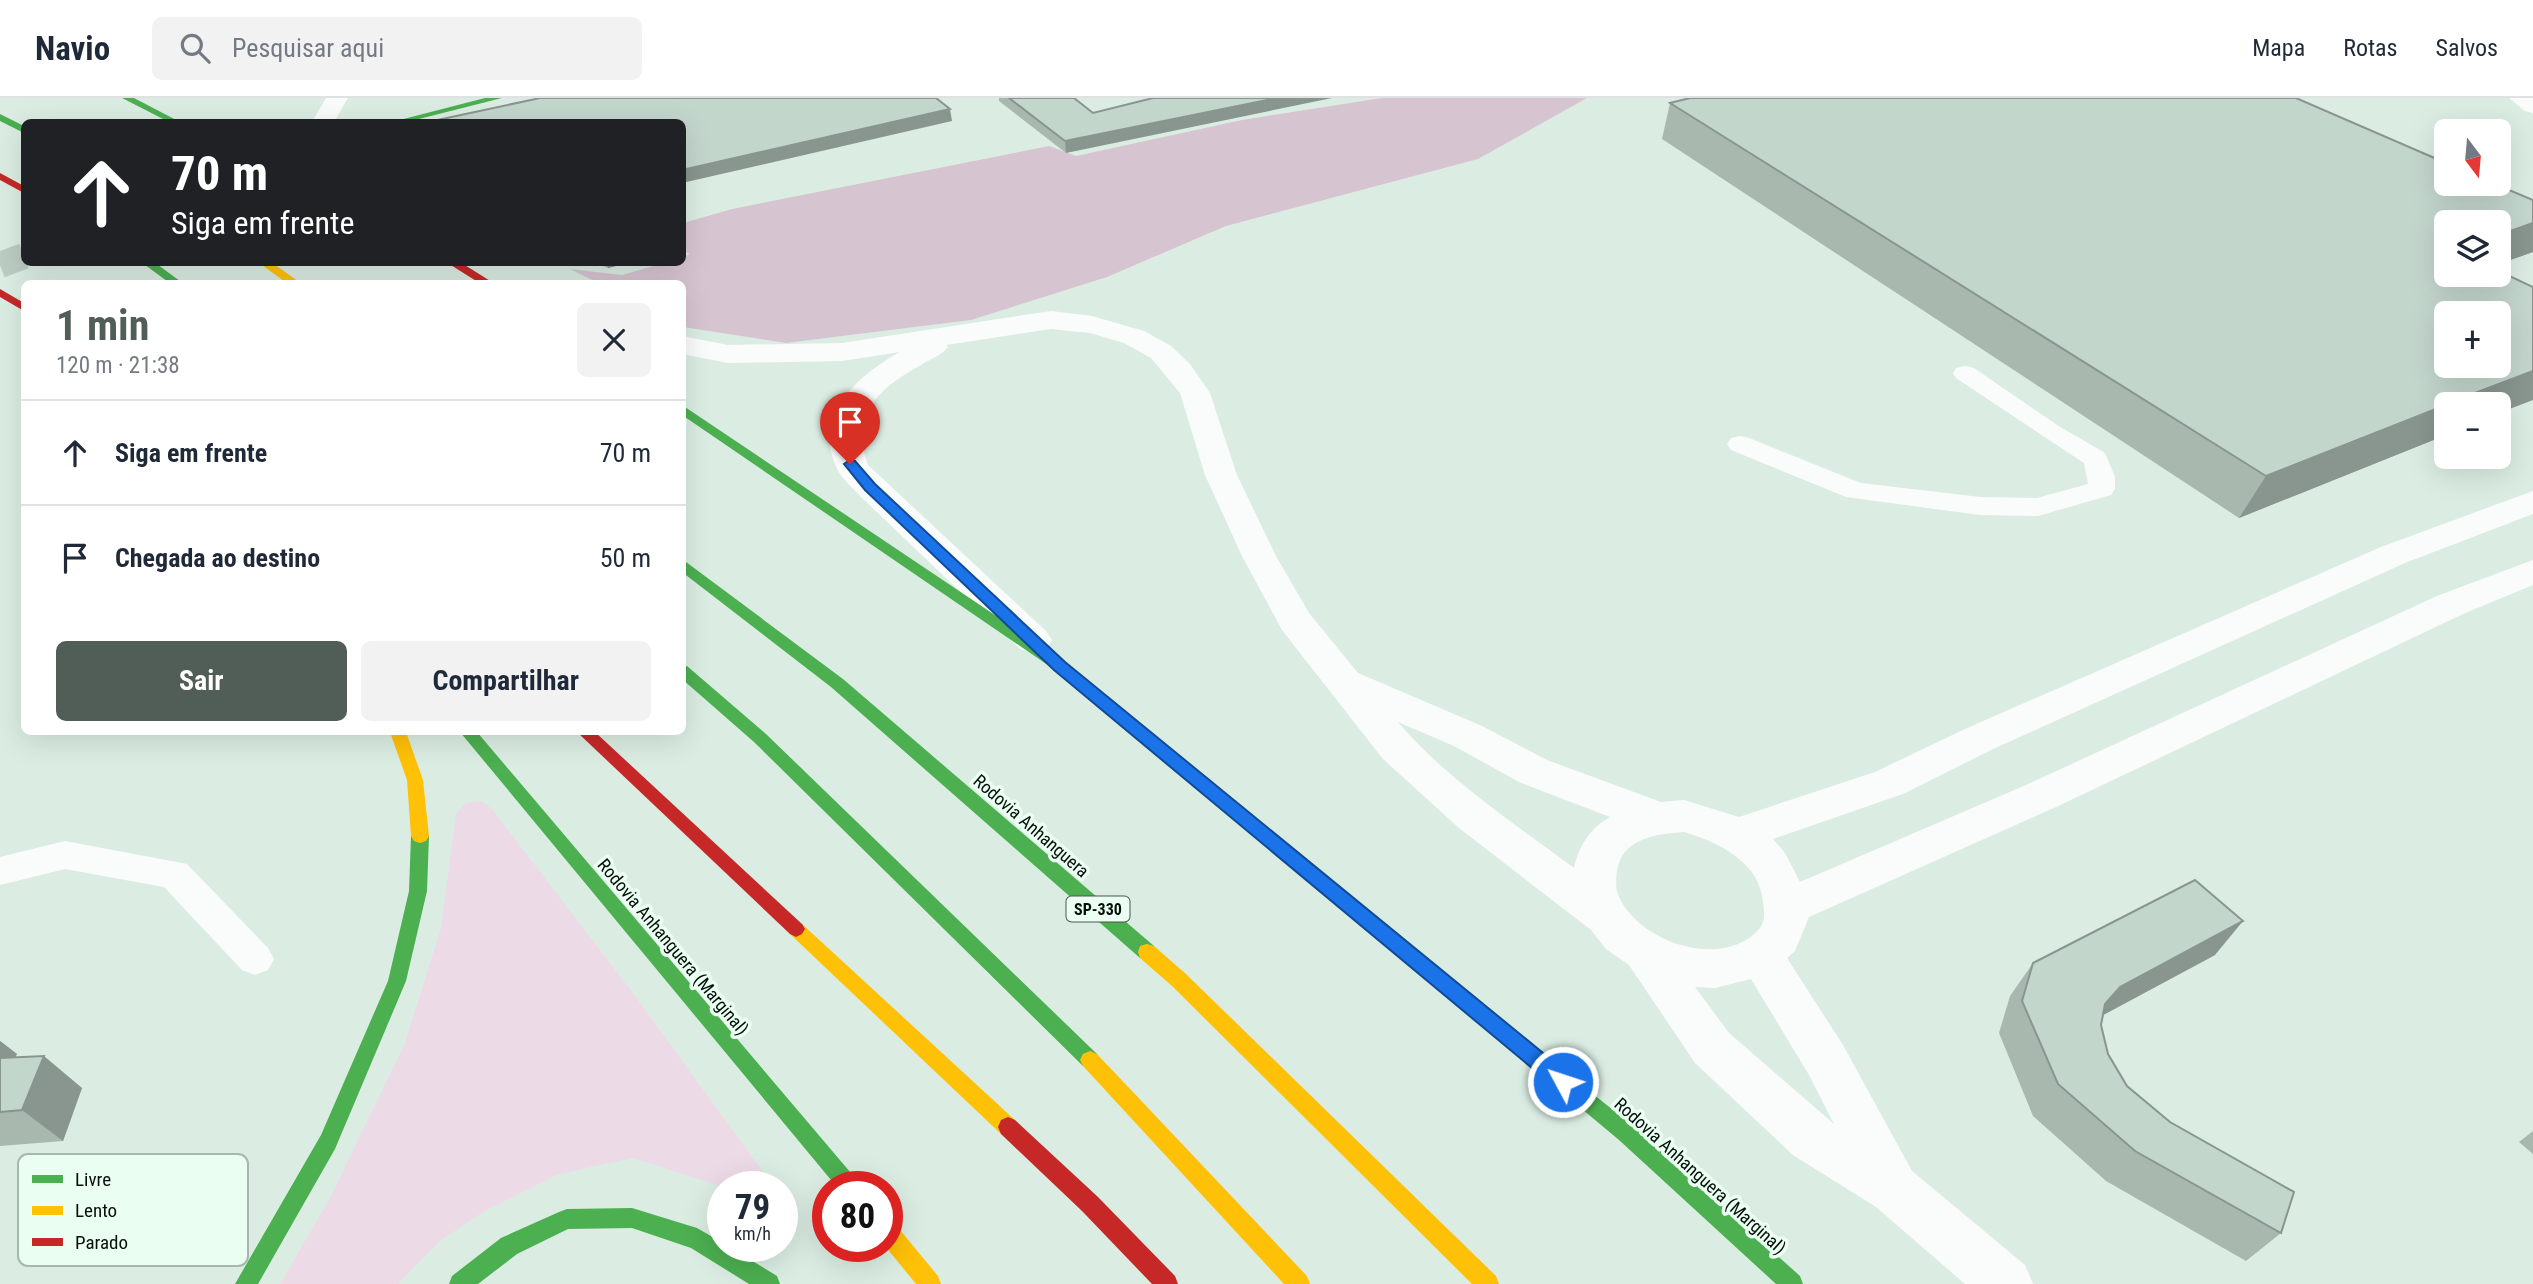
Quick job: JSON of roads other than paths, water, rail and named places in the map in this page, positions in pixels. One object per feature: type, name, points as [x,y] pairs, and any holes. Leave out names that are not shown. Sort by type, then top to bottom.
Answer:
[{"type":"main road","points":[[127,98],[169,119]]},
{"type":"main road","points":[[410,119],[497,98]]},
{"type":"main road","points":[[0,117],[21,128]]},
{"type":"main road","points":[[0,176],[21,188]]},
{"type":"main road","points":[[152,266],[173,280]]},
{"type":"main road","points":[[269,266],[291,280]]},
{"type":"main road","points":[[458,266],[483,280]]},
{"type":"main road","points":[[0,292],[21,306]]},
{"type":"main road","name":"Rodovia Anhanguera (Marginal)","points":[[686,412],[1060,666],[1626,1133],[1792,1284]]},
{"type":"main road","name":"Rodovia Anhanguera","points":[[686,567],[837,683],[1180,980],[1488,1284]]},
{"type":"main road","points":[[686,673],[760,738],[1070,1039],[1300,1284]]},
{"type":"main road","points":[[246,1284],[328,1142],[397,981],[418,891],[420,818],[415,780],[399,735]]},
{"type":"main road","name":"Rodovia Anhanguera (Marginal)","points":[[471,735],[836,1171]]},
{"type":"main road","points":[[587,735],[1090,1204],[1167,1284]]},
{"type":"main road","points":[[460,1284],[509,1245],[567,1219],[632,1218],[697,1239],[769,1284]]},
{"type":"main road","points":[[903,1252],[930,1284]]},
{"type":"street","points":[[325,119],[337,98]]},
{"type":"street","points":[[2520,98],[2533,106]]},
{"type":"street","points":[[686,346],[728,354],[842,352],[1051,320],[1092,325],[1134,337],[1161,352],[1179,370],[1195,393],[1221,475],[1259,556],[1289,611],[1397,748],[1474,816],[1605,916],[1630,943],[1646,954],[1676,966],[1707,970],[1737,967],[1761,956],[1775,942],[1785,926],[1787,906],[1780,880],[1762,855],[1737,834],[1712,823],[1684,816],[1657,817],[1629,825],[1607,840],[1595,863],[1594,889],[1605,916]]},
{"type":"street","points":[[957,336],[904,362],[883,375],[855,399],[844,424],[850,464],[870,487],[1060,666]]},
{"type":"street","points":[[1737,834],[1889,783],[1979,739],[2393,555],[2533,502]]},
{"type":"street","points":[[1787,906],[2041,796],[2450,605],[2533,572]]},
{"type":"street","points":[[1348,684],[1468,736],[1533,771],[1657,817]]},
{"type":"street","points":[[1646,954],[1712,1048],[1811,1138],[1894,1189],[2006,1284]]},
{"type":"street","points":[[1761,956],[1826,1060],[1894,1189]]},
{"type":"lane","points":[[1740,444],[1824,480],[1870,493],[1980,506],[2038,507],[2101,489],[2102,477],[2096,458],[2048,430],[1965,373]]},
{"type":"lane","points":[[0,871],[65,855],[174,874],[255,959]]},
{"type":"tunnel","points":[[0,265],[21,257]]}]
